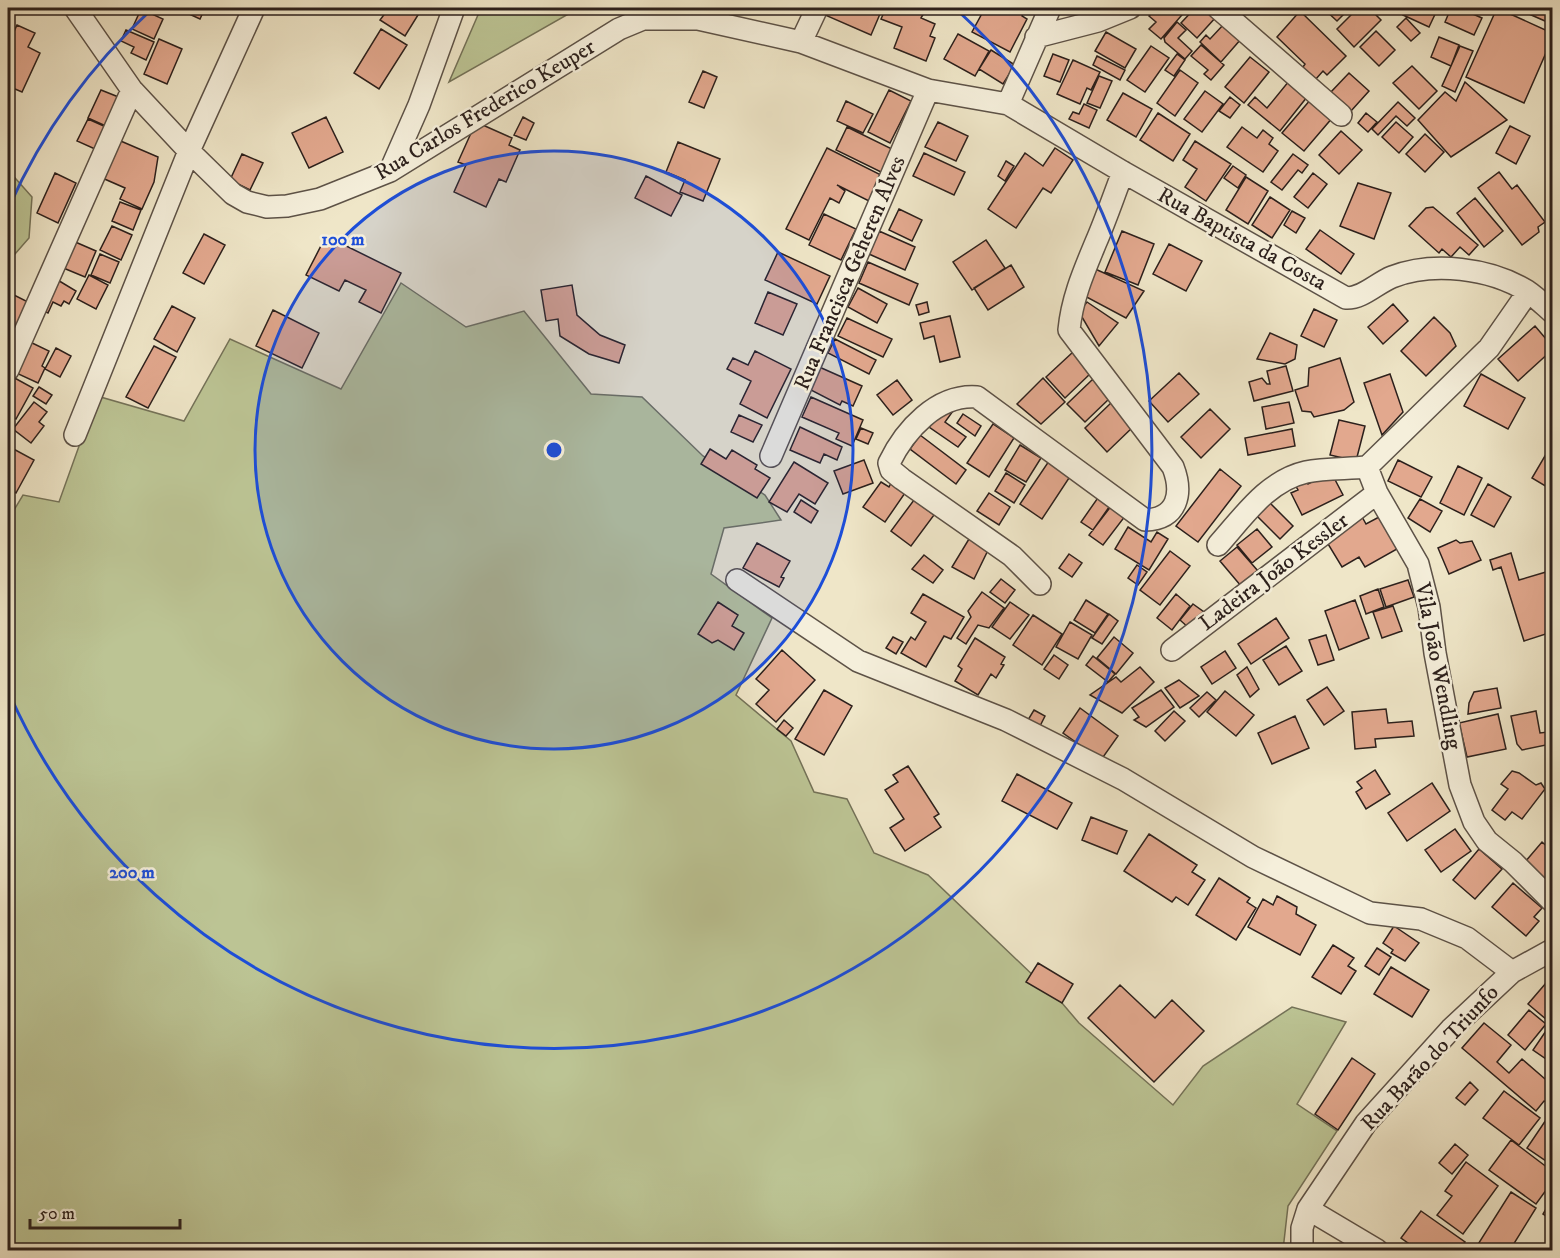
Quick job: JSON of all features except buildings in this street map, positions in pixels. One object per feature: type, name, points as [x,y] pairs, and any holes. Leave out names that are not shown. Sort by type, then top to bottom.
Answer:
[{"type":"street","name":"Rua Carlos Frederico Keuper","points":[[75,8],[132,90],[189,151],[232,194],[247,202],[267,207],[287,206],[320,199],[390,171],[647,13],[698,19],[801,42],[928,90],[1008,104]]},
{"type":"street","points":[[75,435],[189,151],[254,8]]},
{"type":"street","points":[[390,171],[419,105],[454,8]]},
{"type":"street","points":[[801,42],[817,8]]},
{"type":"street","points":[[1008,104],[1050,8]]},
{"type":"street","points":[[1036,37],[1098,21],[1130,8]]},
{"type":"street","points":[[1218,8],[1341,116]]},
{"type":"street","points":[[8,370],[132,90]]},
{"type":"street","name":"Rua Francisca Geheren Alves","points":[[771,456],[928,90]]},
{"type":"street","name":"Rua Baptista da Costa","points":[[1008,104],[1346,298],[1353,298],[1391,278],[1415,271],[1441,269],[1474,272],[1500,278],[1528,291],[1552,312]]},
{"type":"street","points":[[1040,584],[1012,556],[891,471],[889,463],[898,444],[915,425],[936,408],[950,399],[977,397],[1145,520],[1155,519],[1170,511],[1177,501],[1179,483],[1173,467],[1069,330],[1080,277],[1123,172]]},
{"type":"street","points":[[1218,545],[1269,489],[1283,480],[1307,472],[1367,467],[1489,348],[1528,291]]},
{"type":"street","name":"Vila João Wendling","points":[[1367,467],[1377,493],[1418,564],[1429,607],[1439,675],[1460,784],[1474,822],[1487,841],[1513,862],[1552,901]]},
{"type":"street","name":"Ladeira João Kessler","points":[[1172,650],[1377,493]]},
{"type":"street","points":[[737,580],[858,661],[1006,720],[1123,779],[1253,857],[1370,913],[1421,920],[1467,938],[1512,972]]},
{"type":"street","name":"Rua Barão do Triunfo","points":[[1302,1251],[1302,1228],[1308,1209],[1366,1123],[1451,1029],[1512,972],[1552,950]]},
{"type":"street","points":[[1308,1209],[1377,1251]]},
{"type":"green space","points":[[481,8],[579,8],[449,82]]},
{"type":"green space","points":[[8,170],[32,197],[29,238],[8,262]]},
{"type":"green space","points":[[401,283],[466,327],[524,311],[591,394],[642,397],[703,456],[765,495],[781,520],[724,528],[711,574],[772,618],[736,695],[791,741],[814,792],[847,799],[874,853],[928,875],[1062,1003],[1079,1023],[1173,1105],[1203,1066],[1292,1007],[1346,1022],[1297,1104],[1337,1131],[1288,1206],[1283,1250],[8,1250],[8,520],[23,495],[59,502],[97,396],[184,421],[230,339],[341,389]]}]
